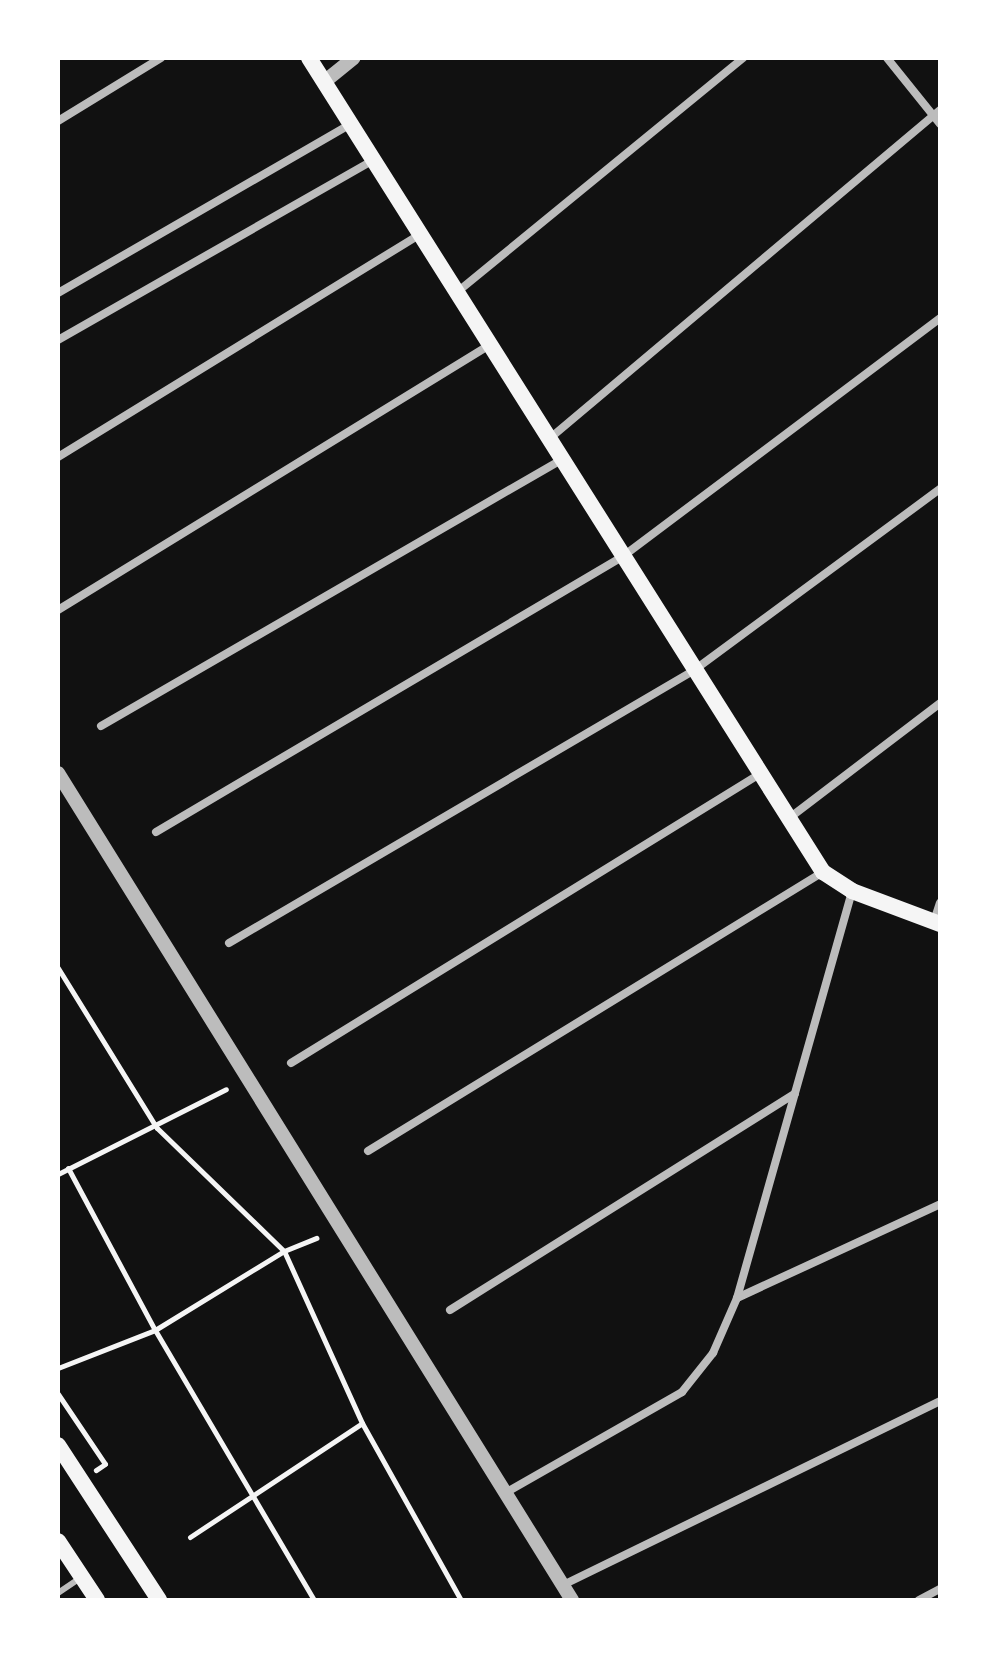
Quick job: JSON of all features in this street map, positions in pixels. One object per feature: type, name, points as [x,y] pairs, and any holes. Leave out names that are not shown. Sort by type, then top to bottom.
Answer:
[{"type":"main road","points":[[309,58],[786,820],[823,872],[852,891],[937,923]]},
{"type":"main road","points":[[58,1445],[159,1600]]},
{"type":"main road","points":[[58,1541],[97,1600]]},
{"type":"street","points":[[58,121],[161,58]]},
{"type":"street","points":[[324,82],[354,58]]},
{"type":"street","points":[[456,293],[743,58]]},
{"type":"street","points":[[887,58],[937,113],[940,124]]},
{"type":"street","points":[[548,439],[937,113]]},
{"type":"street","points":[[58,293],[351,124]]},
{"type":"street","points":[[58,340],[373,160]]},
{"type":"street","points":[[58,457],[421,234]]},
{"type":"street","points":[[156,832],[622,557],[940,318]]},
{"type":"street","points":[[58,610],[488,346]]},
{"type":"street","points":[[101,726],[561,460]]},
{"type":"street","points":[[229,943],[693,671],[940,489]]},
{"type":"street","points":[[786,820],[940,703]]},
{"type":"street","points":[[58,773],[572,1600]]},
{"type":"street","points":[[291,1063],[758,775]]},
{"type":"street","points":[[368,1151],[823,872]]},
{"type":"street","points":[[505,1493],[682,1392],[713,1353],[737,1298],[852,891]]},
{"type":"street","points":[[937,923],[940,903]]},
{"type":"street","points":[[450,1310],[796,1094]]},
{"type":"street","points":[[737,1298],[940,1204]]},
{"type":"street","points":[[563,1585],[940,1401]]},
{"type":"street","points":[[919,1600],[940,1589]]},
{"type":"lane","points":[[63,1600],[58,1592],[82,1577]]},
{"type":"path","points":[[58,968],[157,1128],[284,1251],[362,1423],[461,1600]]},
{"type":"path","points":[[58,1174],[157,1128],[226,1089]]},
{"type":"path","points":[[68,1168],[155,1330],[314,1600]]},
{"type":"path","points":[[58,1368],[155,1330],[284,1251],[316,1238]]},
{"type":"path","points":[[58,1394],[105,1464]]},
{"type":"path","points":[[190,1537],[362,1423]]}]
